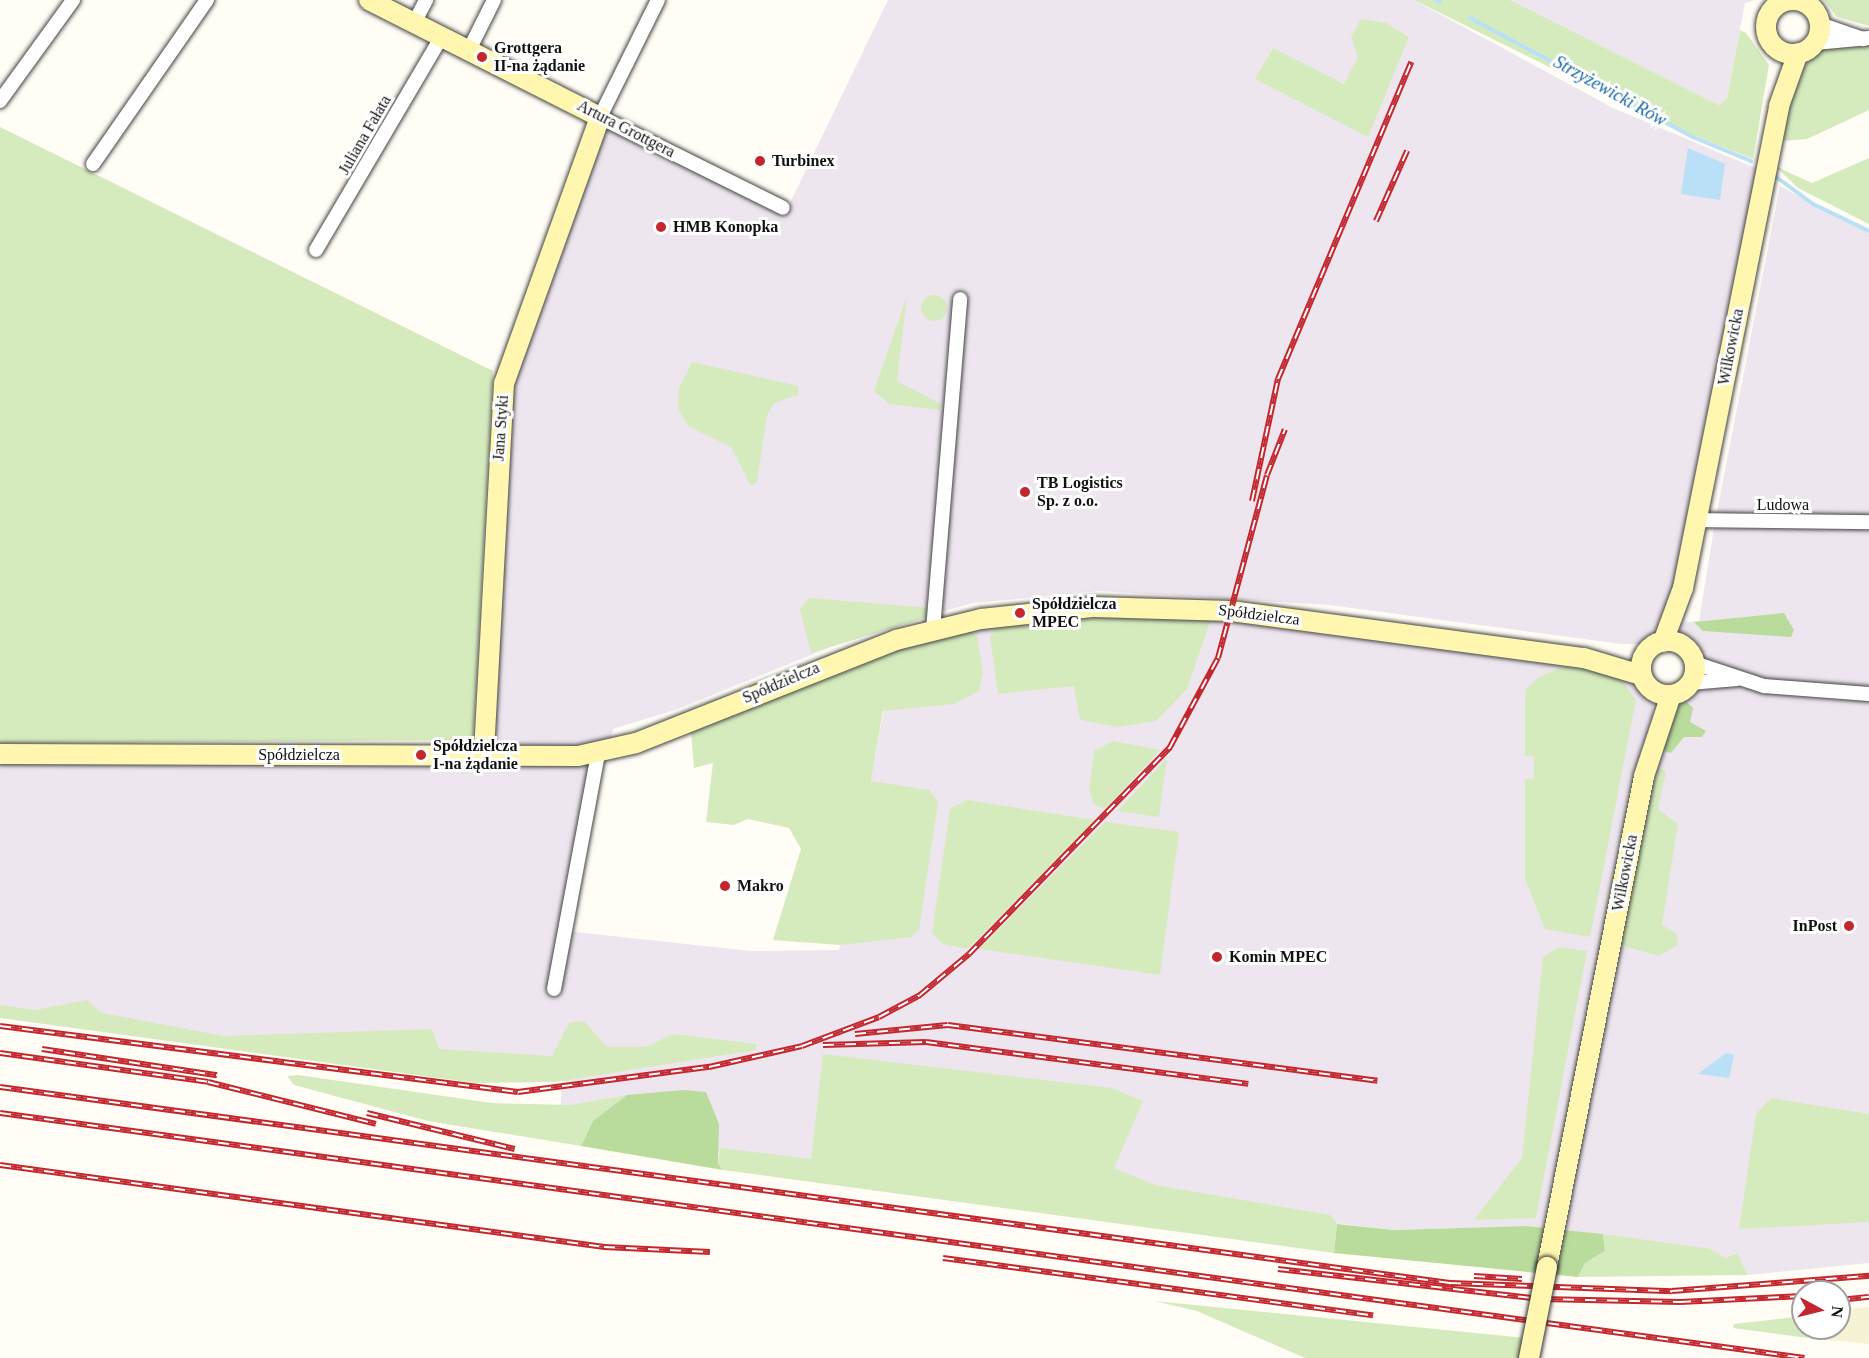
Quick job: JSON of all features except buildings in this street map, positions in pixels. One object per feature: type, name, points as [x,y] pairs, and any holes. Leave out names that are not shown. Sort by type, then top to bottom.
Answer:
[{"type":"street","points":[[0,101],[73,0]]},
{"type":"street","points":[[93,164],[207,0]]},
{"type":"street","name":"Artura Grottgera","points":[[369,0],[783,208]]},
{"type":"street","points":[[414,23],[426,0]]},
{"type":"street","points":[[469,50],[494,0]]},
{"type":"street","points":[[600,117],[658,0]]},
{"type":"street","points":[[1786,1],[1809,3],[1820,24],[1866,38],[1797,49],[1770,41],[1767,23],[1774,8],[1786,1]]},
{"type":"street","points":[[1797,49],[1820,24]]},
{"type":"street","name":"Juliana Fałata","points":[[316,250],[442,36]]},
{"type":"street","name":"Wilkowicka","points":[[1672,644],[1779,106],[1797,49]]},
{"type":"street","name":"Jana Styki","points":[[484,756],[504,383],[600,117]]},
{"type":"street","points":[[933,630],[960,299]]},
{"type":"street","name":"Ludowa","points":[[1697,520],[1869,522]]},
{"type":"street","name":"Spółdzielcza","points":[[0,754],[484,756],[598,754],[704,717],[855,653],[933,630],[1028,612],[1161,607],[1643,665]]},
{"type":"street","points":[[1737,679],[1690,683],[1662,693],[1643,665],[1672,644],[1694,663],[1737,679],[1793,690],[1869,694]]},
{"type":"street","points":[[1690,683],[1694,663]]},
{"type":"street","name":"Wilkowicka","points":[[1529,1358],[1662,693]]},
{"type":"street","points":[[554,989],[598,754]]},
{"type":"shaded area","points":[[888,0],[1414,0],[1613,108],[1758,169],[1668,632],[1650,644],[1621,644],[1329,605],[1099,591],[973,603],[868,632],[675,710],[613,729],[609,752],[598,754],[566,931],[751,951],[839,950],[897,640],[1094,607],[1509,647],[1645,683],[1653,692],[1652,743],[1694,673],[1678,623],[1699,621],[1714,528],[1869,529],[1869,1263],[1748,1275],[1736,1253],[1725,1258],[1602,1234],[1526,1226],[1394,1230],[559,1134],[562,1079],[0,1016],[0,754],[484,755],[502,406],[600,117],[787,209]]},
{"type":"shaded area","points":[[1510,0],[1755,0],[1745,3],[1727,98],[1719,105]]},
{"type":"shaded area","points":[[1780,186],[1869,233],[1869,518],[1716,517]]},
{"type":"shaded area","points":[[1869,1307],[1869,1344],[1828,1340],[1851,1340],[1851,1309]]},
{"type":"green space","points":[[1414,0],[1510,0],[1719,105],[1727,98],[1740,30],[1746,33],[1769,65],[1753,159],[1660,122]]},
{"type":"green space","points":[[1824,0],[1869,0],[1869,26],[1837,17]]},
{"type":"green space","points":[[1361,19],[1386,23],[1409,37],[1368,137],[1255,79],[1273,48],[1344,84],[1358,57],[1351,37]]},
{"type":"green space","points":[[1869,38],[1869,110],[1807,139],[1781,141],[1789,95],[1800,71],[1827,42]]},
{"type":"green space","points":[[0,127],[493,371],[473,740],[0,743]]},
{"type":"green space","points":[[1869,158],[1869,224],[1798,188],[1775,166],[1812,183]]},
{"type":"green space","points":[[934,295],[943,299],[947,308],[943,317],[934,321],[925,317],[921,308],[925,299]]},
{"type":"green space","points":[[907,296],[897,381],[941,404],[940,410],[889,404],[874,391]]},
{"type":"green space","points":[[692,362],[798,386],[798,395],[774,403],[767,416],[757,482],[751,486],[731,447],[688,426],[678,408],[679,388]]},
{"type":"green space","points":[[809,598],[932,608],[931,616],[811,653],[800,609]]},
{"type":"green space","points":[[1214,610],[1187,689],[1156,721],[1118,727],[1080,720],[1074,686],[998,694],[990,636],[997,625]]},
{"type":"green space","points":[[1784,613],[1794,630],[1791,637],[1703,631],[1694,622]]},
{"type":"green space","points":[[967,629],[977,636],[983,673],[979,691],[954,704],[883,711],[871,781],[929,790],[938,802],[919,930],[911,937],[840,945],[773,940],[801,849],[789,828],[748,819],[734,825],[706,822],[713,763],[694,768],[691,732],[891,649]]},
{"type":"green space","points":[[1574,662],[1620,678],[1636,700],[1590,937],[1545,929],[1525,879],[1525,779],[1534,778],[1534,756],[1525,756],[1525,690],[1539,677]]},
{"type":"green space","points":[[1678,694],[1693,708],[1690,722],[1706,731],[1702,737],[1684,737],[1671,753],[1661,750]]},
{"type":"green space","points":[[1113,741],[1160,750],[1105,809],[1094,805],[1089,790],[1094,751]]},
{"type":"green space","points":[[1167,758],[1159,817],[1117,811],[1142,785]]},
{"type":"green space","points":[[1662,769],[1666,772],[1658,809],[1678,824],[1662,925],[1677,934],[1678,945],[1659,956],[1620,945],[1656,771]]},
{"type":"green space","points":[[967,800],[1095,820],[968,949],[943,944],[932,933],[950,809]]},
{"type":"green space","points":[[1105,822],[1179,832],[1160,975],[979,949]]},
{"type":"green space","points":[[1559,947],[1587,951],[1536,1218],[1474,1220],[1522,1158],[1543,957]]},
{"type":"green space","points":[[87,1000],[102,1013],[224,1036],[432,1029],[439,1049],[552,1056],[569,1023],[584,1021],[607,1047],[646,1047],[673,1034],[756,1044],[756,1050],[555,1082],[475,1083],[0,1018],[0,1005],[35,1010]]},
{"type":"green space","points":[[823,1054],[1112,1088],[1143,1101],[1114,1168],[1155,1185],[1330,1215],[1337,1224],[1334,1253],[723,1170],[718,1164],[720,1148],[811,1159]]},
{"type":"green space","points":[[298,1075],[492,1103],[570,1105],[627,1095],[593,1121],[581,1146],[428,1121],[294,1085],[287,1076]]},
{"type":"green space","points":[[684,1090],[706,1092],[719,1124],[718,1164],[723,1170],[581,1146],[593,1121],[627,1095]]},
{"type":"green space","points":[[1771,1098],[1869,1114],[1869,1222],[1739,1229],[1756,1114]]},
{"type":"green space","points":[[1337,1224],[1394,1230],[1526,1226],[1603,1234],[1605,1251],[1585,1263],[1578,1277],[1334,1253]]},
{"type":"green space","points":[[1603,1234],[1711,1249],[1725,1258],[1737,1253],[1748,1275],[1578,1277],[1585,1263],[1605,1251]]},
{"type":"green space","points":[[1154,1301],[1536,1339],[1531,1358],[1305,1358],[1197,1311]]},
{"type":"green space","points":[[1791,1317],[1791,1336],[1733,1328],[1734,1324]]},
{"type":"water","points":[[1688,148],[1725,164],[1720,200],[1681,194]]},
{"type":"water","points":[[1726,1053],[1734,1055],[1729,1078],[1698,1074]]},
{"type":"waterway","name":"Strzyżewicki Rów","points":[[1436,0],[1440,2]]},
{"type":"waterway","name":"Strzyżewicki Rów","points":[[1470,18],[1693,137],[1751,161]]},
{"type":"waterway","name":"Strzyżewicki Rów","points":[[1772,174],[1813,204],[1869,231]]},
{"type":"railway","points":[[1252,501],[1278,379],[1411,62]]},
{"type":"railway","points":[[1376,221],[1407,151]]},
{"type":"railway","points":[[0,1026],[518,1092],[709,1067],[802,1046],[879,1017],[920,995],[969,954],[1170,747],[1218,658],[1267,475],[1285,429]]},
{"type":"railway","points":[[855,1034],[948,1025],[1377,1081]]},
{"type":"railway","points":[[823,1045],[926,1042],[1248,1084]]},
{"type":"railway","points":[[42,1049],[217,1075]]},
{"type":"railway","points":[[0,1053],[208,1082],[376,1124]]},
{"type":"railway","points":[[0,1087],[1450,1283],[1672,1291],[1869,1276]]},
{"type":"railway","points":[[0,1113],[1804,1358]]},
{"type":"railway","points":[[367,1113],[515,1149]]},
{"type":"railway","points":[[0,1165],[604,1247],[710,1252]]},
{"type":"railway","points":[[943,1258],[1373,1315]]},
{"type":"railway","points":[[1278,1269],[1541,1299],[1680,1302],[1791,1297]]},
{"type":"railway","points":[[1474,1276],[1522,1279]]},
{"type":"railway","points":[[1851,1299],[1869,1297]]},
{"type":"place","name":"Grottgera II-na żądanie","points":[[482,57]]},
{"type":"place","name":"Turbinex","points":[[760,161]]},
{"type":"place","name":"HMB Konopka","points":[[661,227]]},
{"type":"place","name":"TB Logistics Sp. z o.o.","points":[[1025,492]]},
{"type":"place","name":"Spółdzielcza MPEC","points":[[1020,613]]},
{"type":"place","name":"Spółdzielcza I-na żądanie","points":[[421,755]]},
{"type":"place","name":"Makro","points":[[725,886]]},
{"type":"place","name":"InPost","points":[[1849,926]]},
{"type":"place","name":"Komin MPEC","points":[[1217,957]]}]
